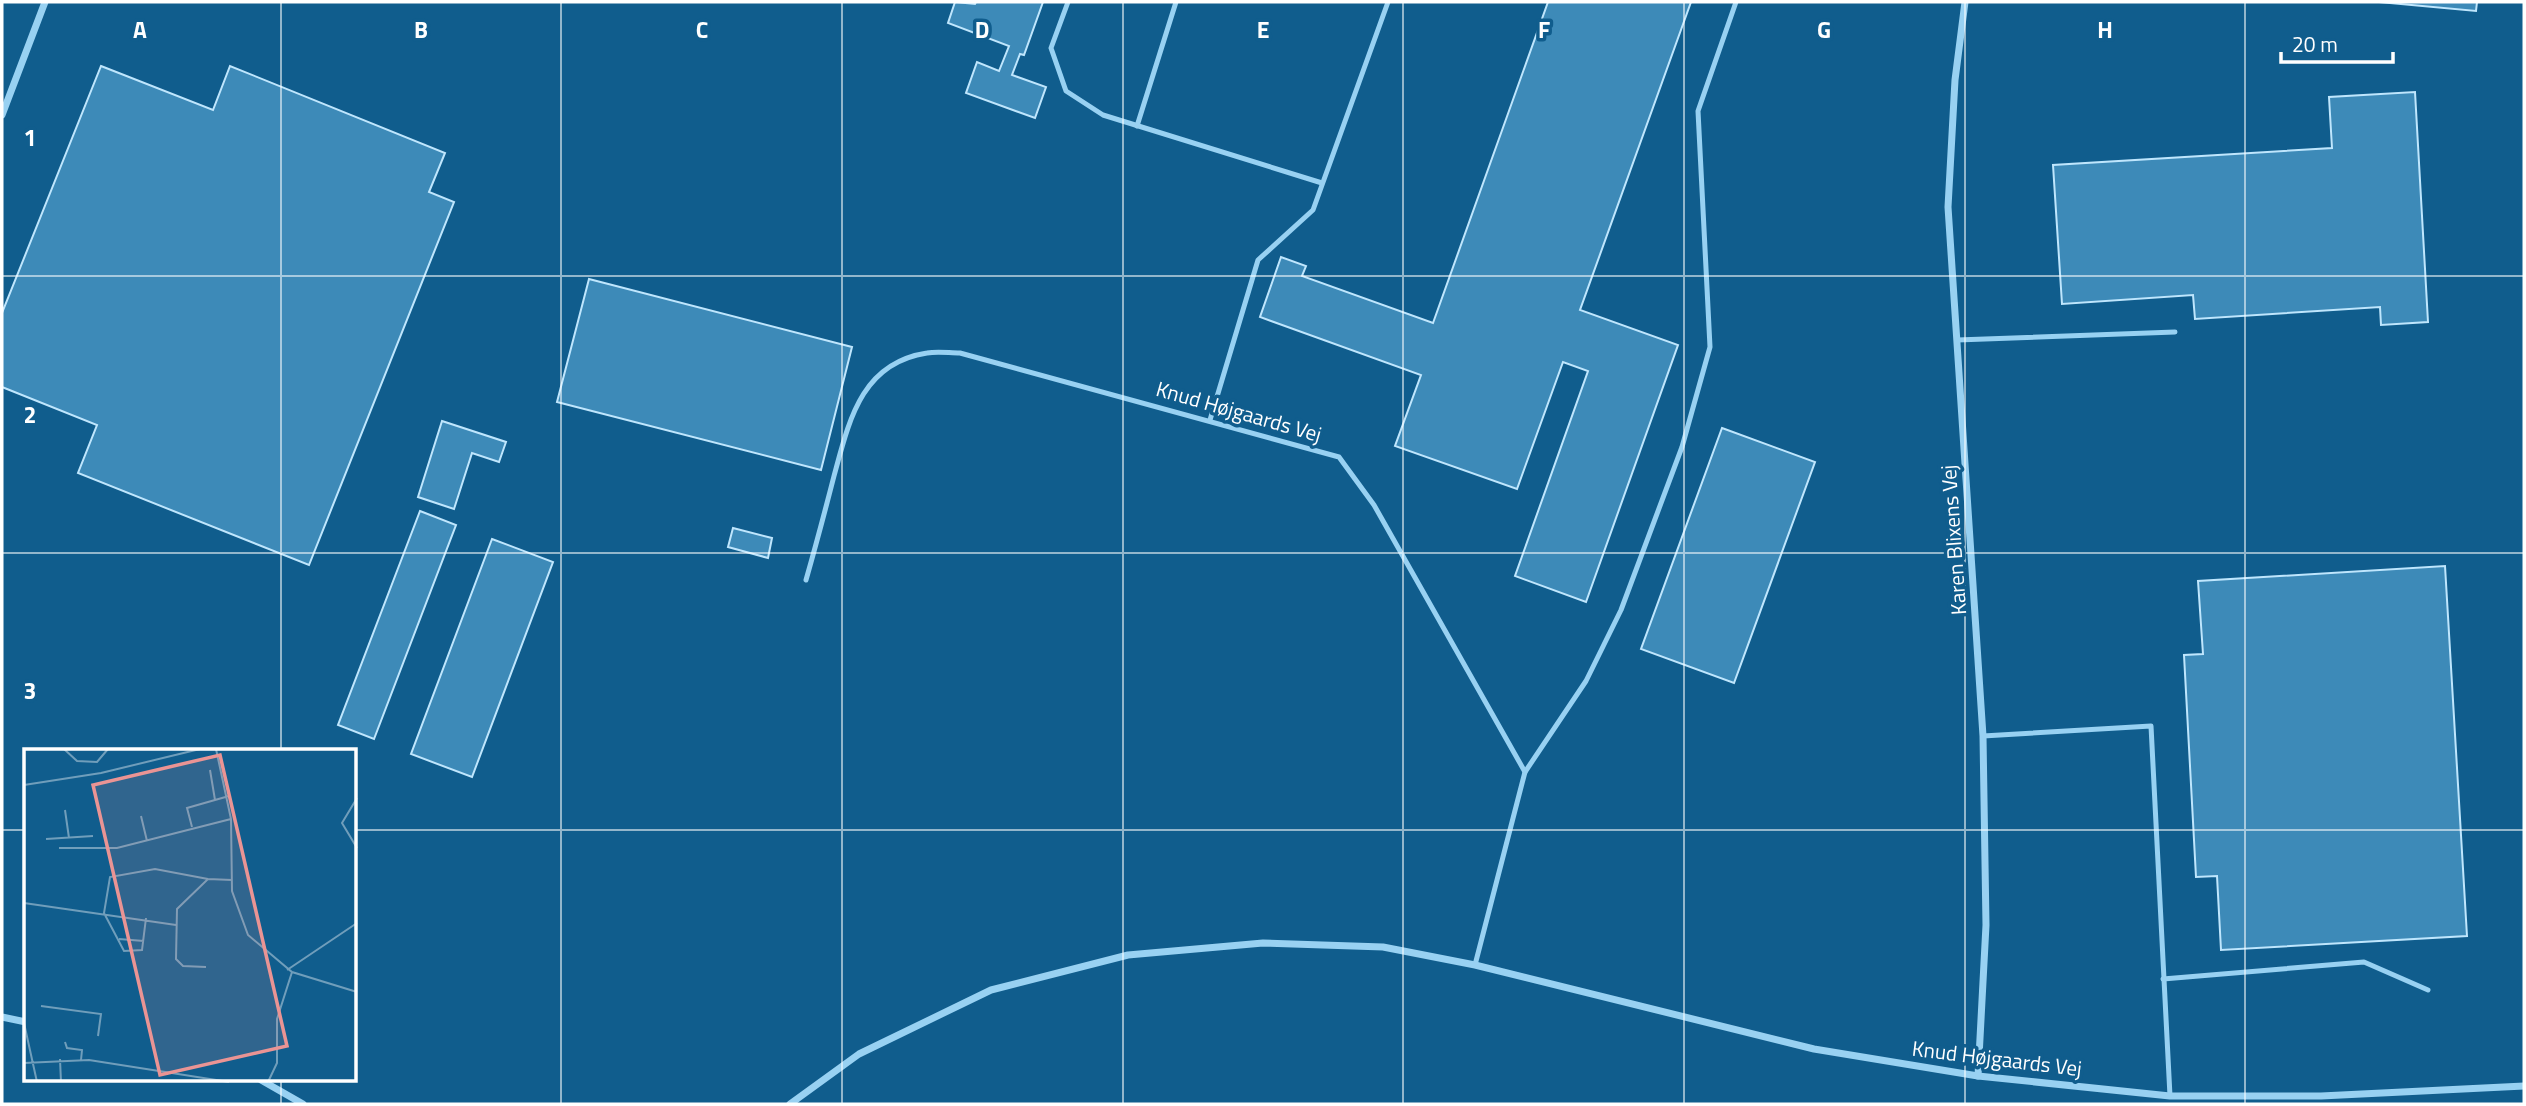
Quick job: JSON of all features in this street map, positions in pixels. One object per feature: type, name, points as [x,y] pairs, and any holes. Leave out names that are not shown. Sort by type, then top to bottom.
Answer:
[{"type":"street","points":[[2,115],[45,2]]},
{"type":"street","name":"Karen Blixens Vej","points":[[1965,2],[1955,80],[1948,207],[1983,736],[1986,925],[1979,1076]]},
{"type":"street","name":"Knud Højgaards Vej","points":[[790,1104],[859,1054],[991,990],[1128,954],[1263,943],[1383,947],[1475,965],[1814,1049],[1979,1076],[2170,1096],[2321,1096],[2524,1086]]},
{"type":"street","points":[[2,1017],[24,1021]]},
{"type":"street","points":[[264,1082],[303,1104]]},
{"type":"lane","points":[[1068,2],[1051,48],[1066,91],[1103,115],[1322,183]]},
{"type":"lane","points":[[1137,126],[1176,2]]},
{"type":"lane","points":[[1210,420],[1258,260],[1313,210],[1388,2]]},
{"type":"lane","points":[[1475,965],[1525,772],[1586,681],[1621,610],[1682,447],[1710,347],[1698,111],[1736,2]]},
{"type":"lane","points":[[1957,340],[2175,332]]},
{"type":"lane","name":"Knud Højgaards Vej","points":[[806,580],[849,420],[861,395],[879,374],[903,360],[928,352],[960,353],[1339,457],[1374,505],[1525,772]]},
{"type":"lane","points":[[1983,736],[2151,726],[2170,1096]]},
{"type":"lane","points":[[2163,979],[2364,962],[2428,990]]},
{"type":"building","points":[[955,2],[1043,2],[1024,55],[1020,54],[1012,75],[1046,87],[1035,118],[966,93],[977,62],[999,71],[1009,46],[948,23]]},
{"type":"building","points":[[1548,2],[1691,2],[1580,310],[1678,345],[1586,602],[1515,576],[1588,371],[1563,362],[1517,489],[1395,446],[1421,375],[1260,317],[1281,257],[1306,266],[1302,276],[1433,323]]},
{"type":"building","points":[[2379,2],[2477,2],[2476,11]]},
{"type":"building","points":[[101,66],[213,110],[230,66],[445,153],[429,192],[454,202],[309,565],[78,473],[97,425],[2,387],[2,313]]},
{"type":"building","points":[[2415,92],[2428,322],[2381,325],[2380,307],[2195,319],[2193,295],[2062,304],[2053,165],[2332,148],[2329,97]]},
{"type":"building","points":[[589,279],[852,347],[821,470],[557,402]]},
{"type":"building","points":[[442,421],[506,442],[499,462],[472,453],[454,509],[418,497]]},
{"type":"building","points":[[1722,428],[1815,462],[1734,683],[1641,649]]},
{"type":"building","points":[[420,511],[456,525],[374,739],[338,725]]},
{"type":"building","points":[[733,528],[772,538],[768,558],[728,547]]},
{"type":"building","points":[[492,539],[553,562],[472,777],[411,754]]},
{"type":"building","points":[[2445,566],[2467,936],[2221,950],[2217,876],[2196,877],[2184,655],[2203,654],[2198,581]]}]
